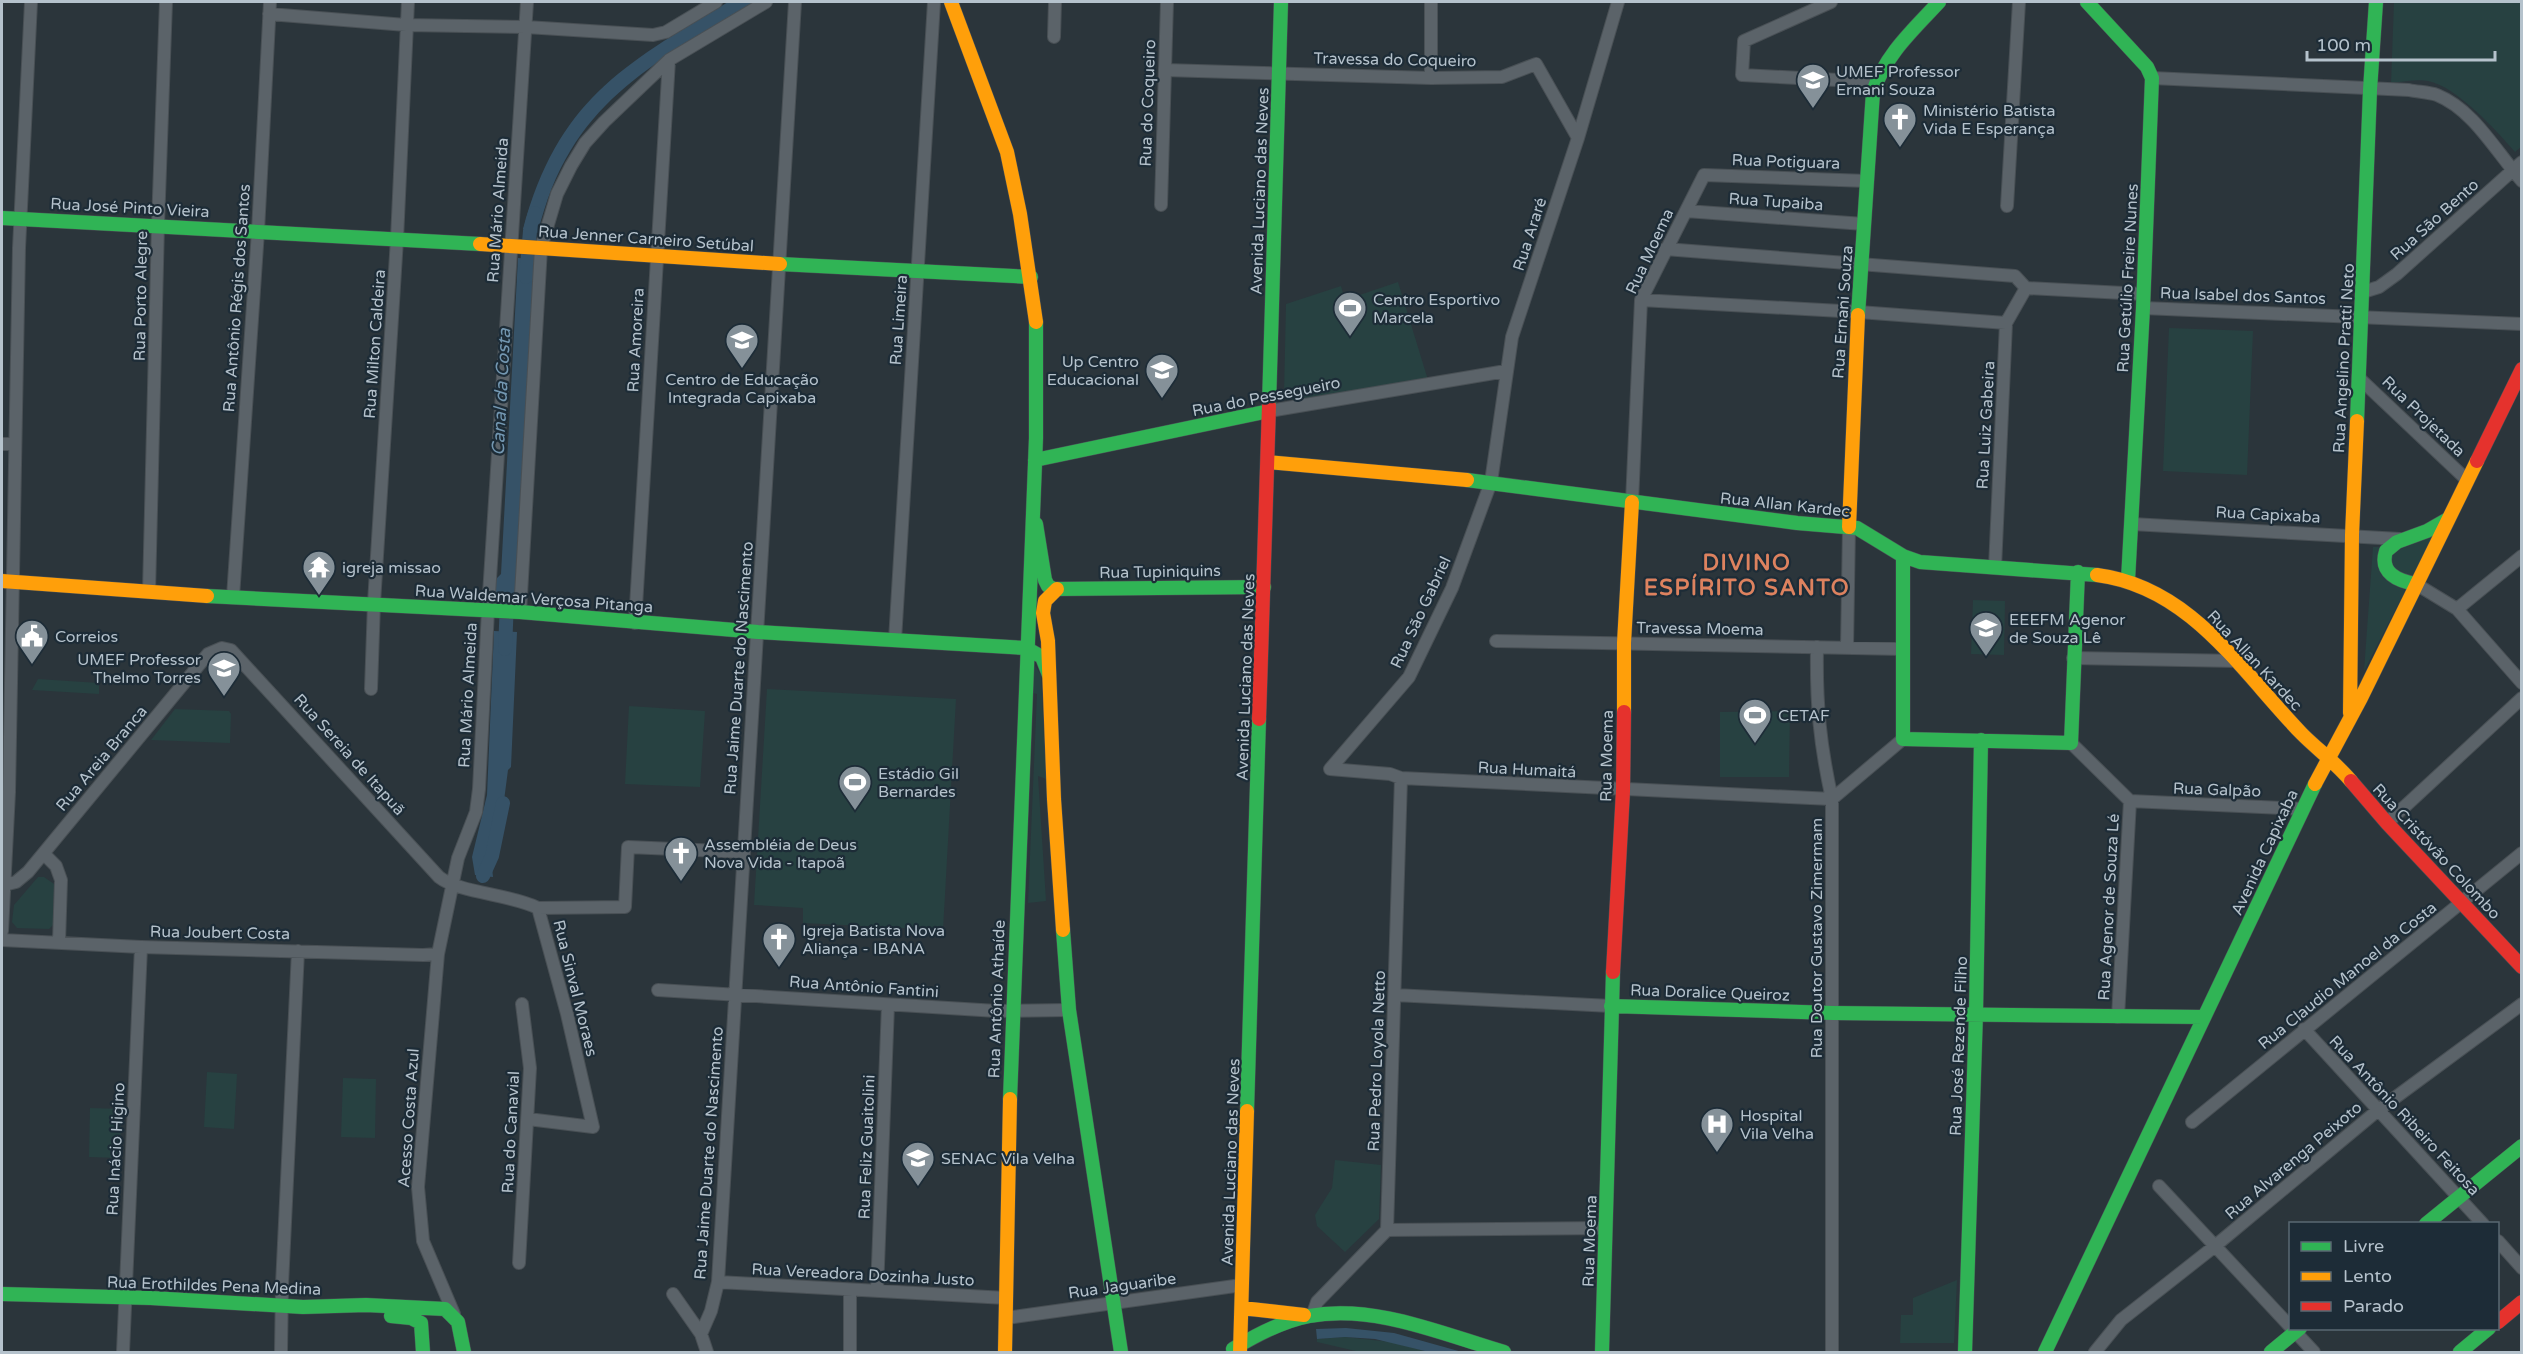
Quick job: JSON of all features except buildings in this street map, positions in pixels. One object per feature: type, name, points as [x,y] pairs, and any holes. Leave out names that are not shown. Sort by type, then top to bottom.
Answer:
[{"type":"street","points":[[2,931],[7,581],[15,444],[19,248],[30,2]]},
{"type":"street","name":"Rua Porto Alegre","points":[[149,592],[166,2]]},
{"type":"street","name":"Rua Milton Caldeira","points":[[371,689],[408,2]]},
{"type":"street","name":"Rua Mário Almeida","points":[[438,954],[458,858],[476,812],[479,789],[515,246],[527,2]]},
{"type":"street","points":[[269,8],[406,24],[526,27],[655,35],[666,32],[716,2]]},
{"type":"street","points":[[518,612],[539,248],[557,194],[585,143],[669,60],[766,2]]},
{"type":"street","name":"Rua Jaime Duarte do Nascimento","points":[[701,1334],[711,1311],[718,1282],[795,2]]},
{"type":"street","name":"Rua Limeira","points":[[895,640],[934,2]]},
{"type":"street","name":"Rua Antônio Athaíde","points":[[951,2],[1003,137],[1031,277],[1037,328],[1035,460],[1012,1011],[1004,1349]]},
{"type":"street","points":[[1054,37],[1055,2]]},
{"type":"street","name":"Rua do Coqueiro","points":[[1161,205],[1167,2]]},
{"type":"street","name":"Avenida Luciano das Neves","points":[[1241,1349],[1281,2]]},
{"type":"street","points":[[1431,2],[1431,78]]},
{"type":"street","name":"Rua Araré","points":[[1491,482],[1512,337],[1578,138],[1618,2]]},
{"type":"street","points":[[1831,2],[1744,41],[1742,75],[1876,82]]},
{"type":"street","name":"Rua Ernani Souza","points":[[1847,648],[1854,363],[1863,263],[1872,106],[1876,82],[1890,57],[1939,2]]},
{"type":"street","points":[[2007,206],[2019,2]]},
{"type":"street","points":[[2019,15],[2026,2]]},
{"type":"street","points":[[2087,2],[2147,67],[2152,78],[2370,90],[2409,90],[2436,94],[2474,122],[2517,166],[2522,181]]},
{"type":"street","name":"Rua Angelino Pratti Neto","points":[[2350,716],[2352,535],[2370,90],[2376,2]]},
{"type":"street","name":"Rua Antônio Régis dos Santos","points":[[233,597],[258,231],[269,8]]},
{"type":"street","name":"Rua Amoreira","points":[[635,622],[669,60]]},
{"type":"street","name":"Travessa do Coqueiro","points":[[1165,70],[1431,78],[1502,77],[1536,64],[1578,138]]},
{"type":"street","name":"Rua Getúlio Freire Nunes","points":[[2128,580],[2152,78]]},
{"type":"street","name":"Rua São Bento","points":[[2363,292],[2379,287],[2397,274],[2517,166]]},
{"type":"street","name":"Rua Potiguara","points":[[1704,175],[1867,181]]},
{"type":"street","name":"Rua Moema","points":[[1602,1353],[1611,1005],[1623,791],[1624,643],[1641,300],[1704,175]]},
{"type":"street","name":"Rua Tupaiba","points":[[1686,211],[1864,224]]},
{"type":"street","name":"Rua José Pinto Vieira","points":[[2,218],[158,224],[258,231]]},
{"type":"street","name":"Rua Jenner Carneiro Setúbal","points":[[258,231],[515,246],[656,258],[1031,277]]},
{"type":"street","points":[[1665,249],[2014,276],[2026,288]]},
{"type":"street","name":"Rua Isabel dos Santos","points":[[2026,288],[2143,301],[2522,324]]},
{"type":"street","name":"Rua Luiz Gabeira","points":[[1995,568],[2006,323],[2026,288]]},
{"type":"street","points":[[1641,300],[2006,323]]},
{"type":"street","name":"Avenida Capixaba","points":[[2050,1350],[2302,809],[2522,369]]},
{"type":"street","name":"Rua do Pessegueiro","points":[[1035,460],[1269,411],[1506,371]]},
{"type":"street","name":"Rua Projetada","points":[[2358,377],[2467,480]]},
{"type":"street","points":[[2,444],[15,444]]},
{"type":"street","name":"Rua Allan Kardec","points":[[1268,462],[1491,482],[1797,523],[1857,528],[1903,556],[1930,564],[2078,572],[2128,580],[2175,603],[2238,661],[2302,734],[2328,759]]},
{"type":"street","name":"Rua São Gabriel","points":[[1330,769],[1409,677],[1452,588],[1491,482]]},
{"type":"street","points":[[1032,514],[1041,544],[1045,580],[1048,586],[1057,589]]},
{"type":"street","points":[[2448,519],[2428,531],[2402,539],[2386,551],[2384,562],[2386,570],[2396,579],[2416,584],[2457,609],[2522,684]]},
{"type":"street","name":"Rua Capixaba","points":[[2132,524],[2402,539]]},
{"type":"street","points":[[1903,556],[1903,739],[2072,742],[2073,658],[2078,572]]},
{"type":"street","points":[[2457,609],[2522,556]]},
{"type":"street","name":"Rua Waldemar Verçosa Pitanga","points":[[7,581],[149,592],[491,610],[758,632],[1026,648]]},
{"type":"street","name":"Rua Tupiniquins","points":[[1057,589],[1264,587]]},
{"type":"street","points":[[1057,589],[1049,595],[1044,607],[1054,799],[1069,1010],[1121,1353]]},
{"type":"street","name":"Travessa Moema","points":[[1496,641],[1903,649]]},
{"type":"street","name":"Rua Areia Branca","points":[[4,885],[16,882],[24,876],[208,654],[222,648]]},
{"type":"street","name":"Rua Sereia de Itapuã","points":[[222,648],[235,653],[439,877],[453,884]]},
{"type":"street","points":[[1026,648],[1042,657],[1049,675]]},
{"type":"street","points":[[1817,648],[1817,715],[1832,800]]},
{"type":"street","points":[[2073,658],[2238,661]]},
{"type":"street","points":[[2387,823],[2522,698]]},
{"type":"street","name":"Rua Doutor Gustavo Zimermam","points":[[1832,1353],[1832,800],[1903,739]]},
{"type":"street","name":"Rua José Rezende Filho","points":[[1965,1353],[1976,1013],[1981,740]]},
{"type":"street","name":"Rua Agenor de Souza Lé","points":[[2072,742],[2130,801],[2118,1017]]},
{"type":"street","name":"Rua Cristóvão Colombo","points":[[2328,759],[2339,767],[2387,823],[2522,967]]},
{"type":"street","name":"Rua Humaitá","points":[[1330,769],[1390,774],[1401,778],[1832,800]]},
{"type":"street","name":"Rua Pedro Loyola Netto","points":[[1387,1230],[1401,778]]},
{"type":"street","name":"Rua Galpão","points":[[2130,801],[2302,809]]},
{"type":"street","points":[[538,908],[625,907],[628,847],[743,852]]},
{"type":"street","points":[[44,854],[56,866],[61,880],[59,942]]},
{"type":"street","name":"Rua Claudio Manoel da Costa","points":[[2192,1122],[2522,854]]},
{"type":"street","name":"Rua Sinval Moraes","points":[[453,884],[519,899],[538,908],[567,1014],[593,1127],[528,1119]]},
{"type":"street","name":"Rua Joubert Costa","points":[[2,940],[141,947],[438,954]]},
{"type":"street","name":"Rua Inácio Higino","points":[[123,1353],[141,947]]},
{"type":"street","points":[[281,1353],[281,1305],[298,951]]},
{"type":"street","name":"Acesso Costa Azul","points":[[438,954],[418,1187],[423,1241],[454,1314]]},
{"type":"street","name":"Rua Antônio Fantini","points":[[658,990],[888,1005],[1012,1011],[1069,1010]]},
{"type":"street","name":"Rua Doralice Queiroz","points":[[1395,995],[1833,1013],[2204,1017]]},
{"type":"street","name":"Rua do Canavial","points":[[519,1263],[530,1057],[522,1004]]},
{"type":"street","name":"Rua Alvarenga Peixoto","points":[[2095,1353],[2121,1320],[2216,1246],[2377,1111],[2522,1004]]},
{"type":"street","name":"Rua Feliz Guaitolini","points":[[877,1291],[888,1005]]},
{"type":"street","name":"Rua Antônio Ribeiro Feitosa","points":[[2304,1029],[2481,1222]]},
{"type":"street","points":[[2428,1222],[2522,1146]]},
{"type":"street","points":[[2160,1186],[2289,1323]]},
{"type":"street","points":[[1229,1353],[1241,1349],[1275,1328],[1311,1316],[1317,1302],[1387,1230],[1605,1228]]},
{"type":"street","points":[[2499,1242],[2522,1268]]},
{"type":"street","name":"Rua Vereadora Dozinha Justo","points":[[718,1282],[1006,1298]]},
{"type":"street","name":"Rua Jaguaribe","points":[[1006,1318],[1242,1285]]},
{"type":"street","points":[[850,1290],[850,1353]]},
{"type":"street","name":"Rua Erothildes Pena Medina","points":[[2,1294],[303,1307],[366,1305],[424,1307],[445,1309],[454,1314]]},
{"type":"street","points":[[673,1294],[701,1334],[706,1353]]},
{"type":"street","points":[[2499,1321],[2522,1302]]},
{"type":"street","points":[[303,1307],[411,1317],[421,1323],[423,1353]]},
{"type":"street","points":[[1242,1308],[1311,1316],[1343,1314],[1380,1318],[1504,1353]]},
{"type":"street","points":[[454,1314],[459,1324],[464,1353]]},
{"type":"street","points":[[2460,1353],[2488,1330]]},
{"type":"street","points":[[2271,1353],[2297,1331],[2314,1353]]},
{"type":"green space","points":[[2394,2],[2521,2],[2522,146],[2515,152],[2475,110],[2451,91],[2424,80],[2391,83]]},
{"type":"green space","name":"Centro Esportivo Marcela","points":[[1398,282],[1428,380],[1294,401],[1284,395],[1286,304],[1341,286],[1345,300]]},
{"type":"green space","points":[[2169,328],[2253,331],[2247,475],[2163,471]]},
{"type":"green space","points":[[2432,536],[2414,577],[2397,573],[2388,554]]},
{"type":"green space","points":[[2373,547],[2379,547],[2405,591],[2364,671]]},
{"type":"green space","points":[[1973,600],[2005,601],[2004,655],[1971,654]]},
{"type":"green space","points":[[1034,664],[1041,675],[1046,779],[1038,776],[1046,901],[1028,903],[1037,694],[1032,693]]},
{"type":"green space","points":[[38,679],[99,683],[99,694],[32,690]]},
{"type":"green space","name":"Estádio Gil Bernardes","points":[[767,689],[956,699],[943,930],[803,923],[803,908],[754,905]]},
{"type":"green space","points":[[629,706],[705,711],[700,787],[625,784]]},
{"type":"green space","points":[[175,709],[229,711],[231,714],[230,743],[151,740]]},
{"type":"green space","name":"CETAF","points":[[1790,711],[1789,777],[1720,777],[1720,712]]},
{"type":"green space","points":[[38,877],[44,877],[54,884],[53,925],[49,929],[17,928],[12,922],[14,905]]},
{"type":"green space","points":[[207,1072],[237,1074],[234,1129],[204,1127]]},
{"type":"green space","points":[[343,1078],[376,1079],[375,1138],[341,1137]]},
{"type":"green space","points":[[90,1108],[121,1109],[120,1158],[89,1157]]},
{"type":"green space","points":[[1335,1160],[1381,1165],[1379,1219],[1345,1252],[1317,1226],[1315,1215],[1332,1188]]},
{"type":"green space","points":[[1957,1280],[1954,1343],[1900,1343],[1901,1315],[1913,1315],[1913,1298]]},
{"type":"green space","points":[[1345,1337],[1391,1342],[1429,1352],[1360,1352],[1317,1342],[1317,1339]]},
{"type":"water","points":[[728,2],[756,2],[682,46],[619,92],[593,119],[570,151],[552,188],[538,233],[523,229],[537,185],[555,149],[575,118],[599,91],[625,68],[656,46]]},
{"type":"water","points":[[518,258],[535,259],[516,597],[512,601],[496,600],[496,579],[501,574]]},
{"type":"water","points":[[494,631],[517,632],[511,767],[508,770],[502,816],[497,822],[492,837],[493,877],[475,875],[472,857],[487,795]]},
{"type":"water","points":[[1346,1328],[1394,1333],[1462,1352],[1429,1352],[1375,1339],[1345,1337],[1317,1339],[1316,1329]]},
{"type":"waterway","name":"Canal da Costa","points":[[526,277],[530,231],[535,213]]},
{"type":"waterway","name":"Canal da Costa","points":[[505,649],[507,602]]},
{"type":"waterway","name":"Canal da Costa","points":[[483,876],[492,856],[503,803]]},
{"type":"traffic: fast","points":[[1269,405],[1281,2]]},
{"type":"traffic: fast","points":[[1858,315],[1873,92],[1892,55],[1939,2]]},
{"type":"traffic: fast","points":[[2087,2],[2147,67],[2152,78],[2143,308],[2128,580]]},
{"type":"traffic: fast","points":[[2357,421],[2370,90],[2376,2]]},
{"type":"traffic: fast","points":[[2,218],[480,244]]},
{"type":"traffic: fast","points":[[780,264],[1031,277]]},
{"type":"traffic: fast","points":[[1010,1099],[1036,438],[1036,322]]},
{"type":"traffic: fast","points":[[1035,460],[1269,411]]},
{"type":"traffic: fast","points":[[1467,480],[1797,523],[1857,528],[1903,556],[1920,562],[2097,575]]},
{"type":"traffic: fast","points":[[2416,584],[2392,575],[2385,565],[2386,551],[2397,542],[2427,531],[2448,519]]},
{"type":"traffic: fast","points":[[1036,524],[1045,580],[1048,586],[1054,589],[1264,587]]},
{"type":"traffic: fast","points":[[1903,556],[1903,739],[2071,743],[2078,572]]},
{"type":"traffic: fast","points":[[207,596],[520,612],[758,632],[1026,648],[1042,657],[1049,675]]},
{"type":"traffic: fast","points":[[1247,1111],[1259,719]]},
{"type":"traffic: fast","points":[[1965,1352],[1976,1013],[1981,740]]},
{"type":"traffic: fast","points":[[2045,1352],[2315,784]]},
{"type":"traffic: fast","points":[[1063,930],[1069,1010],[1121,1352]]},
{"type":"traffic: fast","points":[[1602,1352],[1613,972]]},
{"type":"traffic: fast","points":[[1611,1006],[1833,1013],[2204,1017]]},
{"type":"traffic: fast","points":[[2428,1222],[2522,1146]]},
{"type":"traffic: fast","points":[[2,1294],[151,1298],[303,1307],[366,1305],[445,1309],[458,1322],[464,1352]]},
{"type":"traffic: fast","points":[[1233,1349],[1289,1321],[1334,1313],[1383,1317],[1504,1352]]},
{"type":"traffic: fast","points":[[391,1316],[411,1318],[421,1323],[423,1352]]},
{"type":"traffic: fast","points":[[2271,1352],[2298,1330]]},
{"type":"traffic: fast","points":[[2460,1352],[2487,1330]]},
{"type":"traffic: slow","points":[[951,2],[1007,152],[1020,214],[1036,322]]},
{"type":"traffic: slow","points":[[480,244],[780,264]]},
{"type":"traffic: slow","points":[[1849,527],[1858,315]]},
{"type":"traffic: slow","points":[[2350,713],[2352,535],[2357,421]]},
{"type":"traffic: slow","points":[[2315,784],[2361,698],[2477,461]]},
{"type":"traffic: slow","points":[[1268,462],[1467,480]]},
{"type":"traffic: slow","points":[[1624,712],[1624,643],[1632,502]]},
{"type":"traffic: slow","points":[[2097,575],[2130,583],[2160,596],[2187,614],[2212,635],[2302,734],[2351,781]]},
{"type":"traffic: slow","points":[[2,581],[207,596]]},
{"type":"traffic: slow","points":[[1057,589],[1045,601],[1043,613],[1048,641],[1054,799],[1063,930]]},
{"type":"traffic: slow","points":[[1005,1352],[1010,1099]]},
{"type":"traffic: slow","points":[[1240,1352],[1247,1111]]},
{"type":"traffic: slow","points":[[1242,1308],[1304,1315]]},
{"type":"traffic: jam","points":[[2477,461],[2522,369]]},
{"type":"traffic: jam","points":[[1259,719],[1269,405]]},
{"type":"traffic: jam","points":[[1613,972],[1623,791],[1624,712]]},
{"type":"traffic: jam","points":[[2351,781],[2387,823],[2522,967]]},
{"type":"traffic: jam","points":[[2499,1321],[2522,1302]]},
{"type":"place","name":"UMEF Professor Ernani Souza","points":[[1813,109]]},
{"type":"place","name":"Ministério Batista Vida E Esperança","points":[[1900,148]]},
{"type":"place","name":"Centro Esportivo Marcela","points":[[1350,337]]},
{"type":"place","name":"Centro de Educação Integrada Capixaba","points":[[742,369]]},
{"type":"place","name":"Up Centro Educacional","points":[[1162,399]]},
{"type":"place","name":"igreja missao","points":[[319,596]]},
{"type":"place","name":"EEEFM Agenor de Souza Lê","points":[[1986,657]]},
{"type":"place","name":"Correios","points":[[32,665]]},
{"type":"place","name":"UMEF Professor Thelmo Torres","points":[[224,697]]},
{"type":"place","name":"CETAF","points":[[1755,744]]},
{"type":"place","name":"Estádio Gil Bernardes","points":[[855,811]]},
{"type":"place","name":"Assembléia de Deus Nova Vida - Itapoã","points":[[681,882]]},
{"type":"place","name":"Igreja Batista Nova Aliança - IBANA","points":[[779,968]]},
{"type":"place","name":"Hospital Vila Velha","points":[[1717,1153]]},
{"type":"place","name":"SENAC Vila Velha","points":[[918,1187]]},
{"type":"district","name":"DIVINO ESPÍRITO SANTO","points":[[1747,574]]}]
